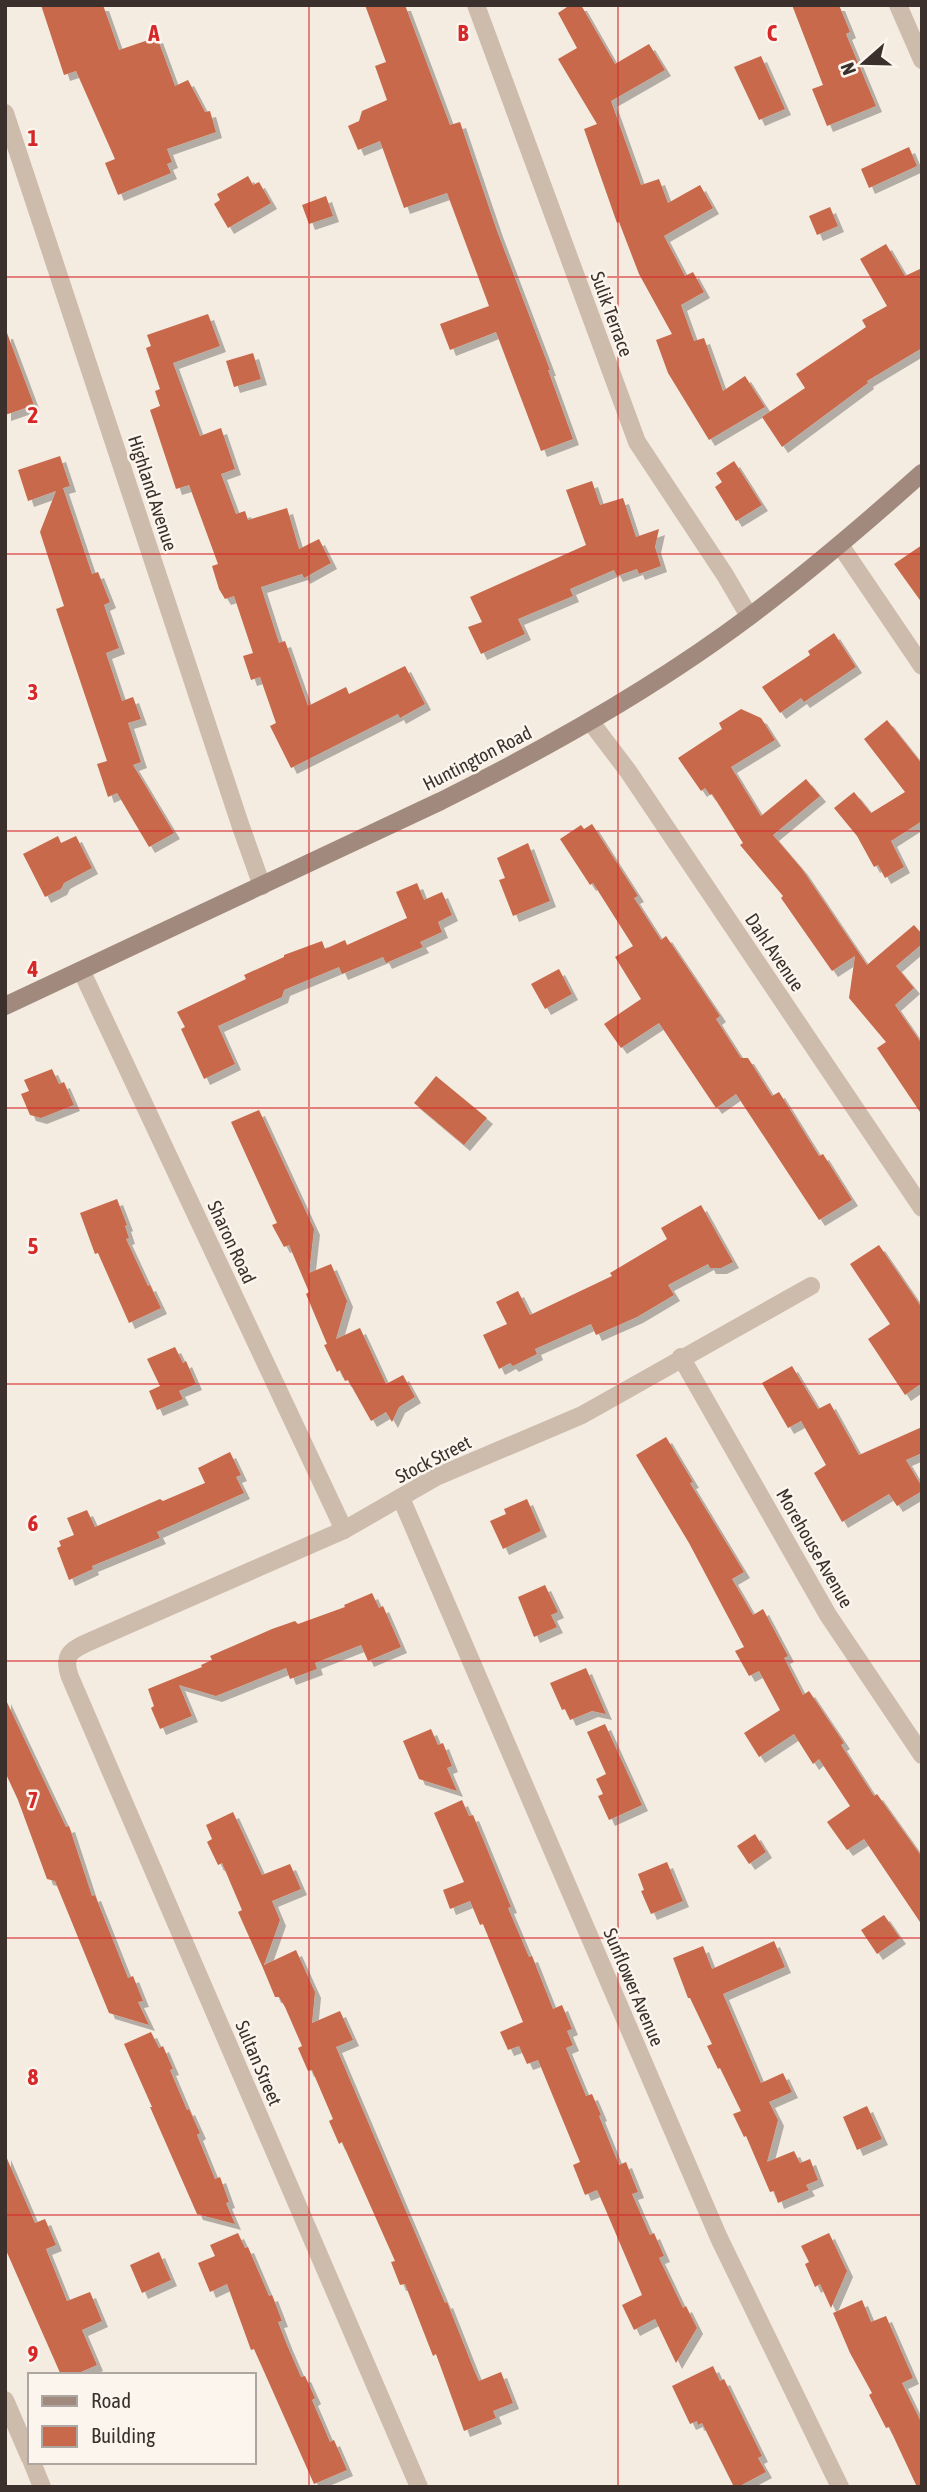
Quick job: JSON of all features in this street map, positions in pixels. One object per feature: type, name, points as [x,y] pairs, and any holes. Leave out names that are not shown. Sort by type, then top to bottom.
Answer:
[{"type":"main road","name":"Huntington Road","points":[[5,1006],[82,972],[510,766],[590,721],[676,668],[749,616],[840,545],[922,473]]},
{"type":"street","name":"Sulik Terrace","points":[[476,5],[637,442],[749,616]]},
{"type":"street","points":[[898,5],[922,60]]},
{"type":"street","name":"Highland Avenue","points":[[5,113],[262,886]]},
{"type":"street","points":[[840,545],[922,666]]},
{"type":"street","name":"Dahl Avenue","points":[[590,721],[635,782],[922,1208]]},
{"type":"street","name":"Sharon Road","points":[[82,972],[344,1530]]},
{"type":"street","name":"Stock Street","points":[[68,1655],[75,1648],[344,1530],[436,1477],[582,1415],[811,1286]]},
{"type":"street","name":"Morehouse Avenue","points":[[681,1357],[828,1615],[922,1755]]},
{"type":"street","name":"Sunflower Avenue","points":[[401,1499],[719,2238],[840,2487]]},
{"type":"street","name":"Sultan Street","points":[[68,1655],[65,1664],[70,1677],[419,2487]]},
{"type":"street","points":[[5,2400],[28,2453]]},
{"type":"street","points":[[33,2464],[42,2487]]},
{"type":"building","points":[[41,5],[103,5],[119,50],[157,37],[175,86],[188,80],[205,112],[210,111],[216,132],[167,149],[172,162],[167,164],[171,173],[118,195],[105,163],[115,159],[76,71],[64,75]]},
{"type":"building","points":[[365,5],[405,5],[450,125],[460,122],[573,439],[541,451],[496,332],[450,350],[440,324],[489,306],[447,193],[404,208],[380,141],[358,150],[348,126],[359,121],[362,111],[387,100],[375,66],[386,62]]},
{"type":"building","points":[[570,5],[581,5],[615,64],[649,44],[665,70],[611,101],[641,185],[659,179],[668,203],[700,185],[713,208],[664,236],[685,276],[693,272],[704,292],[681,305],[694,341],[704,338],[723,391],[745,376],[765,407],[709,440],[668,373],[656,340],[672,334],[639,274],[619,222],[617,223],[584,129],[597,124],[558,59],[577,48],[558,13]]},
{"type":"building","points":[[792,5],[839,5],[850,32],[846,34],[876,106],[827,126],[812,89],[823,85]]},
{"type":"building","points":[[761,56],[785,109],[759,120],[734,67]]},
{"type":"building","points":[[909,147],[917,166],[869,188],[861,169]]},
{"type":"building","points":[[248,176],[253,185],[259,182],[271,203],[228,228],[214,204],[220,200],[217,194]]},
{"type":"building","points":[[326,196],[333,216],[309,224],[302,205]]},
{"type":"building","points":[[830,207],[838,226],[817,235],[809,216]]},
{"type":"building","points":[[886,244],[905,276],[922,268],[922,348],[867,381],[868,383],[782,447],[762,417],[805,388],[796,374],[866,327],[862,320],[887,306],[860,259]]},
{"type":"building","points":[[208,314],[220,346],[173,363],[200,436],[221,428],[235,469],[221,474],[236,514],[245,511],[248,520],[287,508],[299,549],[319,539],[331,563],[304,578],[302,574],[261,587],[279,643],[285,641],[308,706],[346,687],[349,694],[405,666],[425,704],[400,718],[398,714],[291,768],[270,726],[276,723],[260,677],[251,680],[243,656],[253,653],[234,596],[225,599],[219,589],[212,566],[218,564],[189,485],[176,489],[150,410],[160,406],[155,391],[160,389],[146,348],[151,346],[147,335]]},
{"type":"building","points":[[5,333],[34,405],[5,415]]},
{"type":"building","points":[[253,353],[261,379],[234,387],[226,361]]},
{"type":"building","points":[[60,456],[70,486],[63,488],[92,574],[98,572],[110,602],[104,605],[119,648],[106,653],[122,701],[133,697],[141,719],[128,723],[141,762],[133,765],[174,833],[149,847],[117,793],[108,797],[97,764],[107,761],[56,609],[64,606],[40,532],[56,491],[28,501],[18,470]]},
{"type":"building","points":[[734,461],[762,505],[736,521],[715,487],[722,482],[716,473]]},
{"type":"building","points":[[592,481],[600,505],[623,498],[636,537],[659,529],[655,547],[661,566],[639,574],[637,569],[617,576],[614,570],[570,589],[573,596],[518,619],[525,634],[481,654],[468,627],[482,622],[470,597],[586,545],[566,490]]},
{"type":"building","points":[[922,545],[922,603],[894,564]]},
{"type":"building","points":[[834,633],[856,667],[804,702],[801,698],[780,713],[762,687],[810,655],[808,651]]},
{"type":"building","points":[[741,709],[761,718],[775,740],[731,767],[761,816],[806,779],[820,796],[773,835],[802,869],[867,965],[914,925],[922,934],[922,944],[896,966],[914,988],[895,1005],[922,1044],[922,1115],[877,1048],[886,1042],[849,998],[855,956],[832,971],[781,898],[783,896],[740,845],[743,843],[712,794],[705,788],[701,791],[678,758],[722,729],[719,723]]},
{"type":"building","points":[[887,720],[922,764],[922,821],[891,841],[904,867],[885,878],[878,865],[874,867],[857,836],[834,808],[854,792],[871,813],[905,792],[864,739]]},
{"type":"building","points":[[592,824],[638,896],[634,898],[661,940],[666,936],[720,1016],[716,1019],[741,1058],[748,1058],[772,1096],[779,1092],[819,1156],[823,1154],[852,1200],[819,1220],[736,1094],[716,1108],[659,1023],[621,1048],[604,1024],[641,999],[615,957],[633,946],[593,883],[590,885],[560,839],[581,825],[584,829]]},
{"type":"building","points":[[58,836],[61,843],[76,836],[92,868],[45,897],[23,854]]},
{"type":"building","points":[[528,843],[550,901],[513,916],[499,880],[505,878],[497,858]]},
{"type":"building","points":[[417,883],[424,900],[442,892],[452,915],[438,922],[442,932],[420,942],[423,947],[386,963],[383,957],[342,974],[339,967],[284,990],[282,997],[218,1026],[235,1064],[204,1079],[181,1029],[185,1027],[177,1012],[246,979],[244,975],[284,955],[322,941],[325,949],[345,940],[347,945],[407,918],[396,892]]},
{"type":"building","points":[[559,969],[572,994],[545,1009],[531,984]]},
{"type":"building","points":[[52,1069],[59,1084],[64,1082],[74,1105],[41,1118],[30,1115],[21,1094],[29,1091],[24,1080]]},
{"type":"building","points":[[436,1076],[487,1118],[464,1145],[414,1103]]},
{"type":"building","points":[[259,1110],[314,1229],[309,1273],[331,1264],[347,1301],[336,1339],[360,1328],[386,1384],[403,1375],[415,1397],[399,1407],[392,1422],[386,1412],[371,1421],[348,1380],[345,1381],[340,1370],[337,1372],[324,1345],[327,1344],[306,1294],[309,1292],[289,1245],[284,1247],[272,1225],[277,1223],[231,1122]]},
{"type":"building","points":[[117,1199],[127,1225],[125,1226],[129,1238],[126,1239],[161,1308],[129,1323],[98,1253],[95,1254],[80,1213]]},
{"type":"building","points":[[701,1205],[733,1262],[721,1268],[710,1268],[708,1264],[668,1285],[674,1295],[637,1317],[596,1335],[591,1324],[535,1349],[537,1354],[513,1366],[510,1363],[499,1369],[483,1335],[507,1324],[496,1302],[518,1291],[530,1315],[612,1276],[610,1273],[667,1239],[661,1228]]},
{"type":"building","points":[[879,1245],[922,1308],[922,1383],[905,1395],[868,1339],[890,1324],[850,1264]]},
{"type":"building","points":[[175,1347],[183,1363],[186,1361],[196,1384],[179,1391],[183,1399],[157,1410],[149,1391],[160,1386],[147,1359]]},
{"type":"building","points":[[792,1366],[818,1409],[830,1403],[859,1455],[922,1427],[922,1453],[906,1460],[922,1491],[897,1506],[889,1494],[842,1522],[814,1473],[826,1465],[801,1421],[788,1428],[762,1383]]},
{"type":"building","points":[[666,1437],[693,1482],[690,1483],[744,1572],[732,1579],[753,1615],[763,1609],[788,1656],[784,1658],[803,1695],[809,1691],[844,1743],[841,1745],[874,1796],[877,1794],[922,1857],[922,1925],[864,1839],[847,1850],[827,1822],[850,1806],[819,1759],[813,1764],[794,1734],[759,1757],[744,1733],[780,1710],[759,1671],[749,1676],[735,1651],[744,1647],[689,1543],[636,1455]]},
{"type":"building","points":[[230,1452],[241,1475],[236,1477],[244,1493],[157,1532],[160,1538],[92,1566],[93,1569],[69,1580],[57,1548],[61,1546],[59,1541],[74,1535],[67,1518],[87,1510],[95,1527],[160,1499],[163,1501],[205,1483],[198,1468]]},
{"type":"building","points":[[527,1499],[541,1531],[503,1549],[490,1521],[506,1514],[504,1509]]},
{"type":"building","points":[[545,1585],[558,1612],[551,1615],[557,1627],[534,1637],[518,1597]]},
{"type":"building","points":[[372,1593],[379,1608],[383,1606],[401,1647],[368,1661],[361,1645],[315,1663],[317,1669],[290,1679],[286,1668],[216,1696],[179,1685],[192,1716],[160,1729],[151,1708],[154,1706],[148,1689],[202,1667],[201,1665],[212,1660],[210,1656],[272,1629],[295,1621],[298,1624],[345,1607],[344,1605]]},
{"type":"building","points":[[586,1668],[606,1714],[592,1711],[570,1720],[565,1709],[562,1710],[550,1683]]},
{"type":"building","points":[[5,1698],[66,1827],[69,1826],[92,1896],[95,1895],[128,1978],[133,1976],[143,2001],[138,2002],[149,2025],[109,2013],[55,1881],[47,1879],[5,1772]]},
{"type":"building","points":[[605,1724],[642,1805],[609,1820],[598,1796],[603,1794],[596,1779],[606,1774],[587,1732]]},
{"type":"building","points":[[431,1729],[438,1745],[443,1743],[452,1766],[447,1768],[457,1791],[419,1779],[403,1741]]},
{"type":"building","points":[[462,1800],[469,1816],[473,1815],[511,1907],[508,1908],[529,1957],[532,1956],[553,2009],[562,2005],[572,2029],[567,2031],[573,2045],[566,2048],[586,2096],[592,2094],[619,2165],[626,2162],[638,2192],[632,2194],[650,2235],[654,2233],[664,2256],[659,2258],[683,2308],[686,2306],[697,2328],[676,2363],[655,2319],[634,2330],[622,2305],[642,2295],[597,2190],[585,2195],[573,2165],[580,2162],[538,2060],[527,2064],[519,2046],[508,2050],[500,2032],[523,2022],[483,1924],[480,1925],[470,1901],[450,1909],[443,1890],[464,1882],[434,1813]]},
{"type":"building","points":[[233,1812],[262,1875],[290,1864],[301,1889],[272,1901],[280,1920],[264,1965],[296,1950],[315,1992],[312,2023],[340,2011],[353,2040],[336,2047],[474,2370],[479,2381],[501,2372],[513,2403],[493,2411],[496,2418],[464,2431],[436,2354],[433,2356],[405,2284],[400,2285],[391,2262],[395,2261],[342,2142],[339,2144],[329,2121],[333,2119],[312,2070],[308,2071],[298,2048],[302,2046],[285,2007],[279,1997],[275,1997],[238,1912],[242,1910],[222,1863],[218,1865],[207,1842],[212,1839],[206,1825]]},
{"type":"building","points":[[755,1834],[766,1852],[749,1864],[737,1846]]},
{"type":"building","points":[[667,1862],[683,1901],[651,1914],[641,1891],[644,1890],[638,1874]]},
{"type":"building","points":[[884,1915],[900,1938],[877,1954],[861,1930]]},
{"type":"building","points":[[774,1941],[785,1967],[723,1994],[761,2083],[783,2073],[792,2092],[769,2102],[778,2120],[767,2162],[794,2151],[800,2163],[810,2159],[818,2180],[806,2185],[809,2190],[778,2203],[774,2191],[770,2192],[746,2136],[744,2137],[733,2114],[741,2111],[707,2046],[712,2044],[688,1998],[673,1958],[703,1946],[712,1969]]},
{"type":"building","points":[[151,2032],[159,2048],[163,2046],[187,2110],[189,2109],[200,2133],[197,2135],[215,2179],[220,2177],[229,2202],[226,2203],[235,2224],[197,2214],[150,2107],[124,2044]]},
{"type":"building","points":[[867,2106],[882,2139],[857,2150],[843,2117]]},
{"type":"building","points":[[5,2154],[35,2223],[45,2219],[56,2245],[46,2249],[67,2301],[90,2292],[102,2321],[82,2330],[97,2365],[79,2373],[60,2373],[5,2248]]},
{"type":"building","points":[[238,2233],[245,2248],[248,2247],[269,2296],[272,2295],[282,2321],[278,2322],[287,2345],[301,2377],[305,2376],[315,2398],[312,2400],[330,2442],[334,2440],[347,2470],[314,2484],[254,2349],[251,2350],[227,2284],[210,2292],[198,2263],[215,2256],[210,2245]]},
{"type":"building","points":[[829,2233],[847,2271],[831,2308],[820,2284],[815,2287],[805,2264],[809,2262],[801,2246]]},
{"type":"building","points":[[159,2252],[171,2280],[142,2293],[130,2265]]},
{"type":"building","points":[[862,2300],[871,2322],[886,2316],[913,2378],[902,2383],[922,2424],[922,2487],[917,2487],[889,2427],[886,2428],[869,2395],[872,2393],[850,2353],[833,2313]]},
{"type":"building","points":[[713,2366],[720,2381],[724,2379],[762,2456],[758,2458],[766,2472],[738,2487],[734,2487],[702,2423],[698,2425],[697,2421],[690,2424],[672,2386]]}]
